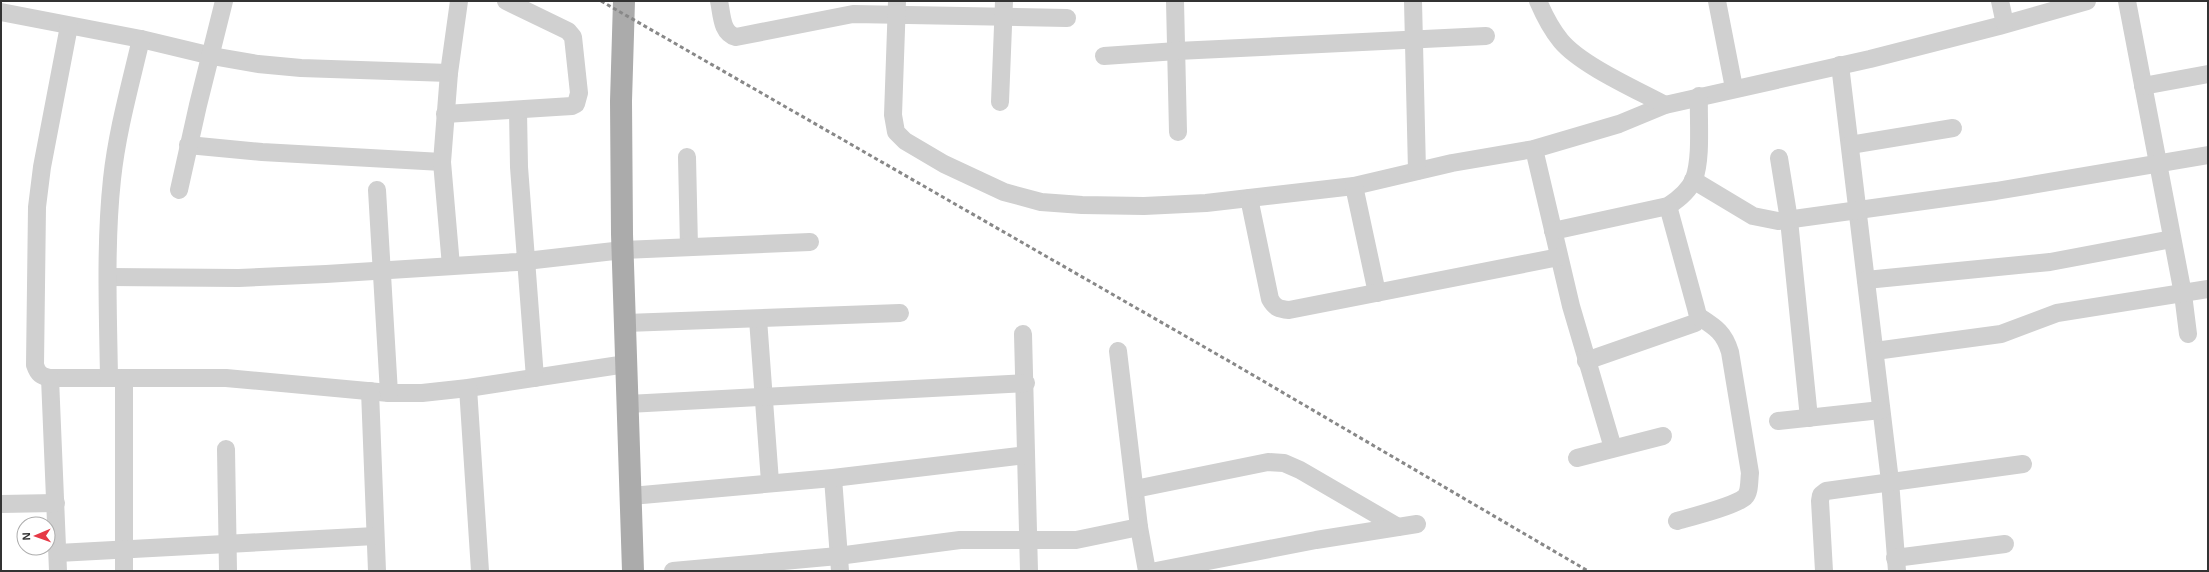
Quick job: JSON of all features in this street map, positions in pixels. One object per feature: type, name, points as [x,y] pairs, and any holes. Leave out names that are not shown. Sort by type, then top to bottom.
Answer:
[{"type":"main road","points":[[624,1],[621,101],[623,250],[633,571]]},
{"type":"street","points":[[180,190],[188,145],[212,56],[224,1]]},
{"type":"street","points":[[451,266],[442,162],[449,73],[458,1]]},
{"type":"street","points":[[445,114],[518,111],[572,106],[576,104],[579,93],[573,37],[568,31],[506,1]]},
{"type":"street","points":[[719,1],[724,28],[731,35],[736,37],[897,7],[1004,9],[1067,18]]},
{"type":"street","points":[[1175,1],[1178,132]]},
{"type":"street","points":[[1412,1],[1417,171]]},
{"type":"street","points":[[1538,1],[1545,17],[1561,41],[1574,53],[1611,77],[1665,105]]},
{"type":"street","points":[[1717,1],[1734,88]]},
{"type":"street","points":[[2000,1],[2005,24]]},
{"type":"street","points":[[897,7],[893,115],[896,132],[905,141],[944,164],[1004,192],[1041,202],[1144,206],[1249,198],[1354,186],[1452,163],[1534,148],[1619,124],[1665,105],[1840,65],[2005,24],[2087,1]]},
{"type":"street","points":[[2127,1],[2172,239],[2188,334]]},
{"type":"street","points":[[1,12],[22,8],[69,26],[141,39],[212,56],[258,64],[301,68],[449,73]]},
{"type":"street","points":[[1000,102],[1004,9]]},
{"type":"street","points":[[69,26],[42,167],[37,207],[36,365],[41,376],[50,378],[226,378],[389,393],[422,393],[468,388],[626,364]]},
{"type":"street","points":[[1104,56],[1176,51],[1486,36]]},
{"type":"street","points":[[124,571],[116,378],[108,277],[112,180],[117,142],[141,39]]},
{"type":"street","points":[[1840,65],[1882,410],[1890,482],[1896,565],[2005,544]]},
{"type":"street","points":[[2143,86],[2208,74]]},
{"type":"street","points":[[1553,230],[1668,206],[1679,199],[1693,180],[1697,165],[1699,96]]},
{"type":"street","points":[[518,111],[526,262],[535,378]]},
{"type":"street","points":[[1850,145],[1953,128]]},
{"type":"street","points":[[188,145],[262,152],[442,162]]},
{"type":"street","points":[[1534,148],[1559,257],[1586,361],[1613,448]]},
{"type":"street","points":[[1693,180],[1753,216],[1778,221],[1996,191],[2208,155]]},
{"type":"street","points":[[688,157],[689,247]]},
{"type":"street","points":[[1779,158],[1789,220],[1809,418]]},
{"type":"street","points":[[1354,186],[1377,293]]},
{"type":"street","points":[[377,190],[389,393]]},
{"type":"street","points":[[1249,198],[1270,299],[1274,306],[1289,310],[1559,257]]},
{"type":"street","points":[[1586,361],[1689,327],[1695,323],[1698,316],[1668,206]]},
{"type":"street","points":[[1866,280],[2050,262],[2172,239]]},
{"type":"street","points":[[108,277],[239,278],[526,262],[623,250],[810,242]]},
{"type":"street","points":[[1875,351],[2001,334],[2057,312],[2208,289]]},
{"type":"street","points":[[626,323],[900,313]]},
{"type":"street","points":[[1677,521],[1736,502],[1745,497],[1749,488],[1750,473],[1730,352],[1726,339],[1717,329],[1698,316]]},
{"type":"street","points":[[758,318],[770,482]]},
{"type":"street","points":[[1023,334],[1026,383],[1029,571]]},
{"type":"street","points":[[1118,351],[1139,527],[1147,571]]},
{"type":"street","points":[[50,378],[58,571]]},
{"type":"street","points":[[628,404],[1026,383]]},
{"type":"street","points":[[468,388],[480,571]]},
{"type":"street","points":[[370,391],[377,571]]},
{"type":"street","points":[[1778,421],[1882,410]]},
{"type":"street","points":[[1578,458],[1663,436]]},
{"type":"street","points":[[226,449],[228,571]]},
{"type":"street","points":[[630,496],[770,482],[833,478],[1026,455]]},
{"type":"street","points":[[1134,489],[1268,462],[1284,463],[1300,470],[1398,527]]},
{"type":"street","points":[[1824,571],[1821,495],[1826,490],[2023,464]]},
{"type":"street","points":[[833,478],[839,563]]},
{"type":"street","points":[[1,504],[56,502]]},
{"type":"street","points":[[1156,571],[1316,540],[1417,524]]},
{"type":"street","points":[[673,571],[839,563],[960,540],[1076,540],[1139,527]]},
{"type":"street","points":[[58,553],[375,536]]},
{"type":"railway","points":[[601,1],[1234,364],[1588,571]]}]
